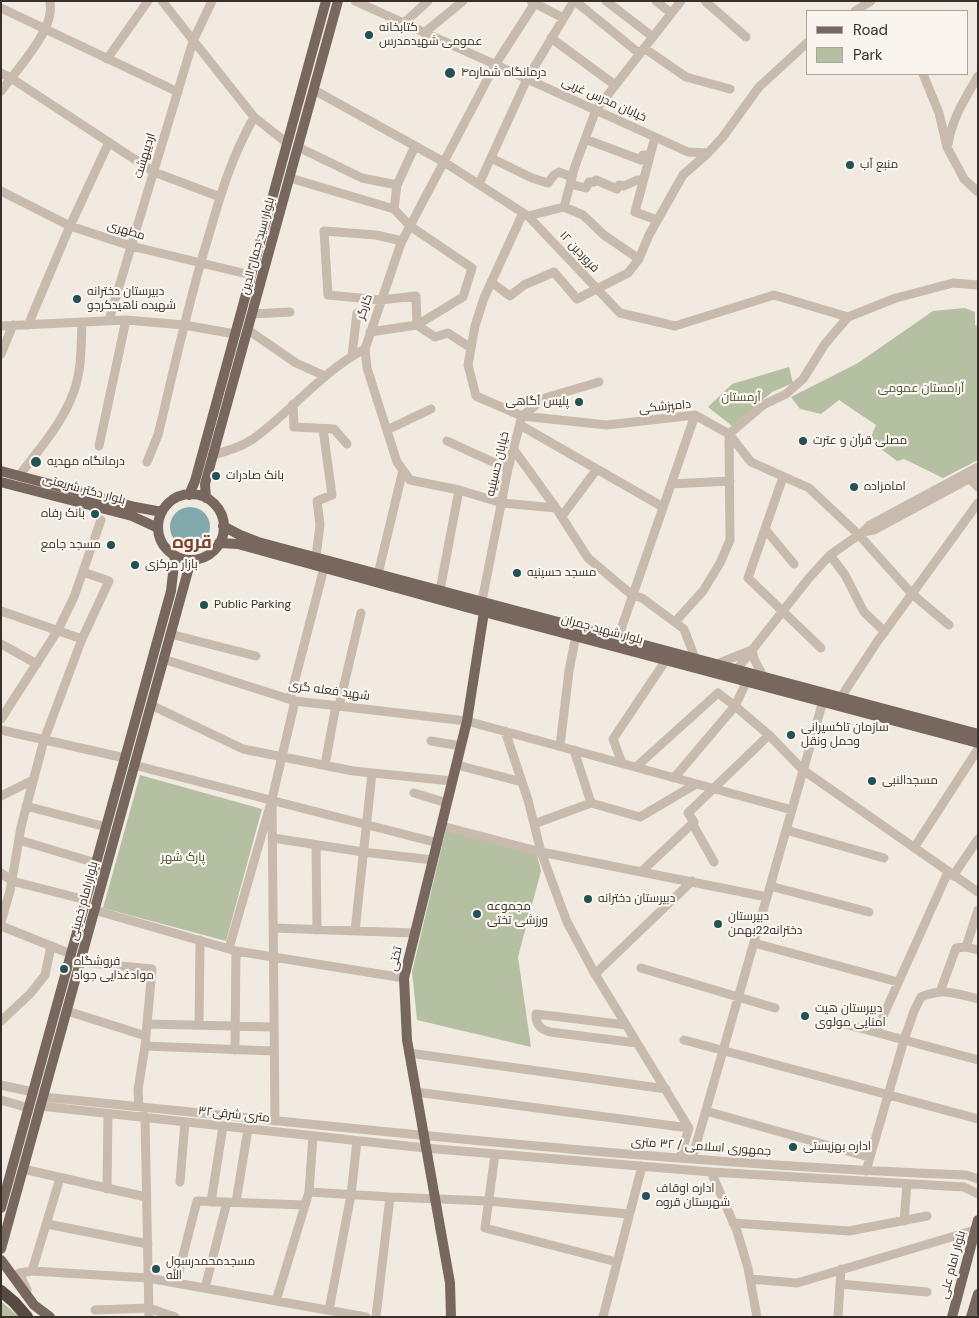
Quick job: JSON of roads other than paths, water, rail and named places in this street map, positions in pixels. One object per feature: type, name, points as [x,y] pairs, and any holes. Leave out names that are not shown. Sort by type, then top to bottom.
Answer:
[{"type":"highway","points":[[2,1289],[27,1317]]},
{"type":"main road","name":"بلوار سید جمال الدین","points":[[189,495],[195,481],[326,1]]},
{"type":"main road","name":"بلوار سید جمال الدین","points":[[206,498],[206,484],[213,455],[338,1]]},
{"type":"main road","points":[[270,206],[281,209]]},
{"type":"main road","points":[[1,471],[131,506],[162,512]]},
{"type":"main road","name":"بلوار دکتر شریعتی","points":[[1,482],[132,516],[158,528]]},
{"type":"main road","points":[[189,495],[206,498],[216,507],[222,520],[223,526],[220,543],[205,557],[191,560],[175,556],[163,544],[158,528],[162,512],[173,500],[189,495]]},
{"type":"main road","name":"بلوار شهید چمران","points":[[223,526],[258,542],[440,590],[483,607],[576,635],[695,658],[978,734]]},
{"type":"main road","name":"بلوار شهید چمران","points":[[220,543],[238,544],[324,568],[616,642],[666,660],[978,743]]},
{"type":"main road","name":"بلوار امام خمینی","points":[[1,1249],[33,1092],[125,758],[162,644],[175,556]]},
{"type":"main road","name":"بلوار امام خمینی","points":[[1,1208],[23,1170],[163,659],[162,644],[170,634],[191,560]]},
{"type":"main road","name":"تختی","points":[[451,1317],[450,1283],[409,1054],[404,1005],[404,978],[467,721],[483,607]]},
{"type":"main road","name":"بلوار امام علی","points":[[952,1317],[976,1225]]},
{"type":"main road","points":[[1,1260],[34,1305],[50,1317]]},
{"type":"main road","points":[[971,1317],[978,1294]]},
{"type":"street","points":[[3,1],[1,7],[44,30],[178,92]]},
{"type":"street","points":[[1,91],[44,30],[50,14],[50,1]]},
{"type":"street","points":[[107,59],[148,1]]},
{"type":"street","points":[[162,1],[254,117],[287,144]]},
{"type":"street","name":"اردیبهشت","points":[[109,320],[194,41],[212,1]]},
{"type":"street","name":"خیابان مدرس غربی","points":[[355,1],[688,152],[708,153]]},
{"type":"street","points":[[371,9],[377,1]]},
{"type":"street","points":[[404,24],[428,1]]},
{"type":"street","points":[[424,32],[463,1]]},
{"type":"street","points":[[479,184],[528,79],[563,18],[575,1],[642,51],[686,77],[730,89]]},
{"type":"street","points":[[606,1],[653,37]]},
{"type":"street","points":[[656,1],[671,13]]},
{"type":"street","points":[[564,207],[571,180],[596,110],[681,1]]},
{"type":"street","points":[[705,1],[746,37]]},
{"type":"street","points":[[856,10],[871,1]]},
{"type":"street","points":[[533,2],[563,18]]},
{"type":"street","name":"کارگر","points":[[533,2],[495,65],[402,240],[365,349],[367,368],[396,462],[410,480],[460,490],[502,503],[556,508]]},
{"type":"street","points":[[551,38],[615,85]]},
{"type":"street","points":[[491,282],[510,296],[524,285],[554,272],[577,299],[628,273],[639,259],[657,220],[683,175],[722,138],[759,87],[806,44]]},
{"type":"street","points":[[791,58],[806,51]]},
{"type":"street","points":[[1,73],[154,172],[220,197]]},
{"type":"street","points":[[923,75],[939,113],[947,148],[964,179],[978,192]]},
{"type":"street","points":[[947,148],[957,111],[978,76]]},
{"type":"street","name":"۱۲ فروردین","points":[[314,90],[444,162],[526,214],[620,313],[675,326],[774,295],[848,317]]},
{"type":"street","points":[[147,462],[158,435],[200,263],[227,173],[240,142],[254,117]]},
{"type":"street","points":[[655,137],[635,212],[657,220]]},
{"type":"street","points":[[585,139],[641,160],[643,155],[650,155]]},
{"type":"street","points":[[28,325],[70,226],[109,142]]},
{"type":"street","points":[[394,209],[397,185],[415,146]]},
{"type":"street","points":[[298,147],[362,178],[397,185]]},
{"type":"street","points":[[491,158],[532,178],[548,182],[559,172],[586,188],[589,182],[596,180],[617,189],[619,185],[624,186],[638,180],[643,180]]},
{"type":"street","points":[[290,178],[394,209],[410,226],[472,268],[463,297],[417,325],[370,332]]},
{"type":"street","name":"مطهری","points":[[1,191],[70,226],[131,246],[251,275]]},
{"type":"street","points":[[639,259],[604,235],[583,215],[564,207],[526,214],[484,298],[475,326],[468,365],[476,396],[521,420],[597,469],[663,507]]},
{"type":"street","points":[[402,240],[376,234],[324,231],[328,296],[381,300],[416,296],[417,325]]},
{"type":"street","points":[[675,622],[704,591],[720,563],[730,540],[729,434],[763,405],[786,394],[803,379],[825,344],[848,317],[896,298],[953,283],[978,285]]},
{"type":"street","points":[[252,314],[290,312]]},
{"type":"street","points":[[352,355],[357,313]]},
{"type":"street","points":[[99,446],[126,320]]},
{"type":"street","points":[[1,326],[126,320],[184,325],[235,334]]},
{"type":"street","points":[[19,476],[58,425],[70,402],[78,378],[82,322]]},
{"type":"street","points":[[1,354],[13,325]]},
{"type":"street","points":[[417,325],[435,336],[448,333],[471,348]]},
{"type":"street","points":[[248,330],[296,363],[326,376]]},
{"type":"street","points":[[213,455],[236,448],[252,440],[352,355],[365,349]]},
{"type":"street","points":[[521,420],[545,398],[599,382]]},
{"type":"street","points":[[293,404],[294,428],[334,429],[347,444]]},
{"type":"street","points":[[386,430],[431,409]]},
{"type":"street","points":[[616,642],[695,415]]},
{"type":"street","name":"دامپزشکی","points":[[521,420],[607,426],[695,415],[729,434],[751,462],[809,488],[861,534],[912,594],[949,625]]},
{"type":"street","name":"خیابان حسینیه","points":[[483,607],[508,469],[521,420]]},
{"type":"street","points":[[316,557],[320,525],[317,501],[332,496],[323,428]]},
{"type":"street","points":[[447,441],[508,469]]},
{"type":"street","points":[[514,450],[562,516],[588,558],[632,595],[642,598],[684,629],[695,658]]},
{"type":"street","points":[[737,669],[809,578],[830,555],[861,534],[870,525],[978,467]]},
{"type":"street","points":[[562,516],[597,469]]},
{"type":"street","points":[[378,574],[403,470]]},
{"type":"street","points":[[861,534],[874,530],[978,474]]},
{"type":"street","points":[[783,477],[748,578],[822,648]]},
{"type":"street","points":[[969,478],[978,487]]},
{"type":"street","points":[[671,484],[730,481]]},
{"type":"street","points":[[440,590],[460,490]]},
{"type":"street","points":[[841,697],[885,632],[978,503]]},
{"type":"street","points":[[1,719],[58,630],[74,597],[101,520]]},
{"type":"street","points":[[765,529],[794,564]]},
{"type":"street","points":[[830,555],[845,575],[864,612],[885,632]]},
{"type":"street","points":[[235,1050],[233,950],[272,799],[292,700],[324,568]]},
{"type":"street","points":[[2,915],[12,881],[18,840],[26,806],[44,740],[82,638],[109,581],[83,572]]},
{"type":"street","points":[[1,610],[82,638]]},
{"type":"street","points":[[325,765],[361,614]]},
{"type":"street","points":[[170,634],[256,656]]},
{"type":"street","points":[[560,746],[569,671],[576,635]]},
{"type":"street","points":[[1,644],[37,664]]},
{"type":"street","points":[[717,664],[752,650]]},
{"type":"street","points":[[752,650],[754,659],[763,676]]},
{"type":"street","name":"شهید فعله گری","points":[[163,659],[292,700],[467,721],[792,810]]},
{"type":"street","points":[[622,764],[613,740],[666,660]]},
{"type":"street","points":[[674,778],[735,706],[747,681]]},
{"type":"street","points":[[636,767],[718,693],[769,735],[803,770],[978,892]]},
{"type":"street","points":[[692,1159],[823,701]]},
{"type":"street","points":[[150,705],[243,749],[325,765],[452,781]]},
{"type":"street","points":[[1,730],[125,758]]},
{"type":"street","points":[[505,732],[522,782],[541,852],[567,922],[595,974],[689,1128],[680,1158]]},
{"type":"street","points":[[714,862],[688,813],[769,735]]},
{"type":"street","points":[[431,741],[461,746]]},
{"type":"street","points":[[914,848],[978,749]]},
{"type":"street","points":[[574,750],[591,803]]},
{"type":"street","points":[[134,765],[438,843]]},
{"type":"street","points":[[456,765],[522,782]]},
{"type":"street","points":[[355,931],[372,772]]},
{"type":"street","points":[[1,796],[33,780]]},
{"type":"street","points":[[534,824],[591,803],[640,817],[696,784]]},
{"type":"street","points":[[414,793],[447,803]]},
{"type":"street","points":[[272,799],[275,1121]]},
{"type":"street","points":[[26,806],[106,827]]},
{"type":"street","points":[[642,871],[692,823]]},
{"type":"street","points":[[442,826],[541,852],[767,897]]},
{"type":"street","points":[[786,830],[884,858]]},
{"type":"street","points":[[273,838],[363,852],[433,860]]},
{"type":"street","points":[[876,1032],[898,982],[951,874],[978,839]]},
{"type":"street","points":[[18,840],[96,863]]},
{"type":"street","points":[[316,845],[317,930]]},
{"type":"street","points":[[1,873],[12,881],[86,900]]},
{"type":"street","points":[[595,974],[692,881]]},
{"type":"street","points":[[770,886],[869,912]]},
{"type":"street","points":[[94,910],[233,950],[404,978]]},
{"type":"street","points":[[966,947],[978,910]]},
{"type":"street","points":[[1,926],[71,954]]},
{"type":"street","points":[[273,928],[415,933]]},
{"type":"street","points":[[199,1026],[200,940]]},
{"type":"street","points":[[754,943],[898,982]]},
{"type":"street","points":[[1,1022],[30,994],[45,975],[51,946]]},
{"type":"street","points":[[940,992],[956,948],[966,947],[978,950]]},
{"type":"street","points":[[80,962],[152,969],[145,1046],[138,1090],[139,1107],[145,1118],[149,1313]]},
{"type":"street","points":[[641,968],[774,1008]]},
{"type":"street","points":[[866,1171],[904,1040],[921,997],[935,991],[955,993],[978,999]]},
{"type":"street","points":[[67,1010],[146,1036]]},
{"type":"street","points":[[626,1026],[536,1014],[536,1021],[541,1029],[550,1032],[637,1043]]},
{"type":"street","points":[[147,1024],[274,1027]]},
{"type":"street","points":[[846,1024],[978,1060]]},
{"type":"street","points":[[684,1040],[978,1119]]},
{"type":"street","points":[[145,1046],[274,1051]]},
{"type":"street","points":[[409,1054],[666,1090]]},
{"type":"street","points":[[1,1086],[33,1092]]},
{"type":"street","points":[[416,1092],[689,1128]]},
{"type":"street","points":[[1,1100],[29,1108]]},
{"type":"street","name":"متری شرقی۳۲","points":[[42,1102],[139,1107],[423,1136]]},
{"type":"street","name":"متری شرقی۳۲","points":[[42,1102],[108,1114],[425,1148]]},
{"type":"street","points":[[706,1111],[870,1157]]},
{"type":"street","points":[[107,1189],[108,1114]]},
{"type":"street","points":[[180,1182],[185,1122]]},
{"type":"street","points":[[211,1202],[223,1126]]},
{"type":"street","points":[[205,1288],[231,1202],[248,1129]]},
{"type":"street","points":[[276,1301],[309,1192],[313,1136]]},
{"type":"street","name":"جمهوری اسلامی / ۳۲ متری","points":[[423,1136],[625,1155],[866,1171],[966,1175],[978,1179]]},
{"type":"street","points":[[329,1310],[351,1195],[357,1141]]},
{"type":"street","name":"جمهوری اسلامی / ۳۲ متری","points":[[425,1148],[711,1172],[964,1187],[978,1194]]},
{"type":"street","points":[[495,1154],[485,1228],[617,1262]]},
{"type":"street","points":[[624,1165],[625,1155]]},
{"type":"street","points":[[603,1317],[642,1166]]},
{"type":"street","points":[[23,1170],[146,1197]]},
{"type":"street","points":[[711,1172],[733,1223],[748,1268],[757,1317]]},
{"type":"street","points":[[32,1271],[60,1178]]},
{"type":"street","points":[[904,1220],[907,1184]]},
{"type":"street","points":[[309,1192],[488,1201],[629,1214]]},
{"type":"street","points":[[376,1317],[390,1197]]},
{"type":"street","points":[[176,1283],[197,1202],[304,1205]]},
{"type":"street","points":[[733,1223],[849,1231],[927,1216]]},
{"type":"street","points":[[47,1224],[148,1244]]},
{"type":"street","points":[[750,1279],[797,1282],[976,1225]]},
{"type":"street","points":[[838,1317],[841,1269]]},
{"type":"street","points":[[34,1305],[19,1273],[32,1271],[148,1278],[329,1310],[346,1315],[366,1317]]},
{"type":"street","points":[[840,1284],[927,1292]]},
{"type":"street","points":[[95,1310],[149,1313],[175,1317]]},
{"type":"water","points":[[190,507],[204,513],[210,527],[204,541],[190,547],[176,541],[170,527],[176,513]]},
{"type":"place","name":"کتابخانه عمومی شهیدمدرس","points":[[369,35]]},
{"type":"place","name":"درمانگاه شماره۴","points":[[450,73]]},
{"type":"place","name":"منبع آب","points":[[850,165]]},
{"type":"place","name":"دبیرستان دخترانه شهیده ناهیدکرجو","points":[[77,299]]},
{"type":"place","name":"پلیس آگاهی","points":[[579,402]]},
{"type":"place","name":"مصلی قرآن و عترت","points":[[803,441]]},
{"type":"place","name":"درمانگاه مهدیه","points":[[36,462]]},
{"type":"place","name":"بانک صادرات","points":[[216,476]]},
{"type":"place","name":"امامزاده","points":[[854,487]]},
{"type":"place","name":"بانک رفاه","points":[[95,514]]},
{"type":"place","name":"مسجد جامع","points":[[111,545]]},
{"type":"place","name":"بازار مرکزی","points":[[135,565]]},
{"type":"place","name":"مسجد حسینیه","points":[[517,573]]},
{"type":"place","name":"Public Parking","points":[[204,605]]},
{"type":"place","name":"سازمان تاکسیرانی وحمل ونقل","points":[[791,735]]},
{"type":"place","name":"مسجدالنبی","points":[[872,781]]},
{"type":"place","name":"دبیرستان دخترانه","points":[[588,899]]},
{"type":"place","name":"مجموعه ورزشی تختی","points":[[477,914]]},
{"type":"place","name":"دبیرستان دخترانه22بهمن","points":[[718,924]]},
{"type":"place","name":"فروشگاه موادغذایی جواد","points":[[64,969]]},
{"type":"place","name":"دبیرستان هیت امنایی مولوی","points":[[805,1016]]},
{"type":"place","name":"اداره بهزیستی","points":[[793,1147]]},
{"type":"place","name":"اداره اوقاف شهرستان قروه","points":[[646,1196]]},
{"type":"place","name":"مسجدمحمدرسول الله","points":[[156,1269]]},
{"type":"district","name":"قروه","points":[[192,543]]},
{"type":"park label","name":"آرامستان عمومی","points":[[921,389]]},
{"type":"park label","name":"آرمستان","points":[[741,398]]},
{"type":"park label","name":"پارک شهر","points":[[183,858]]}]
